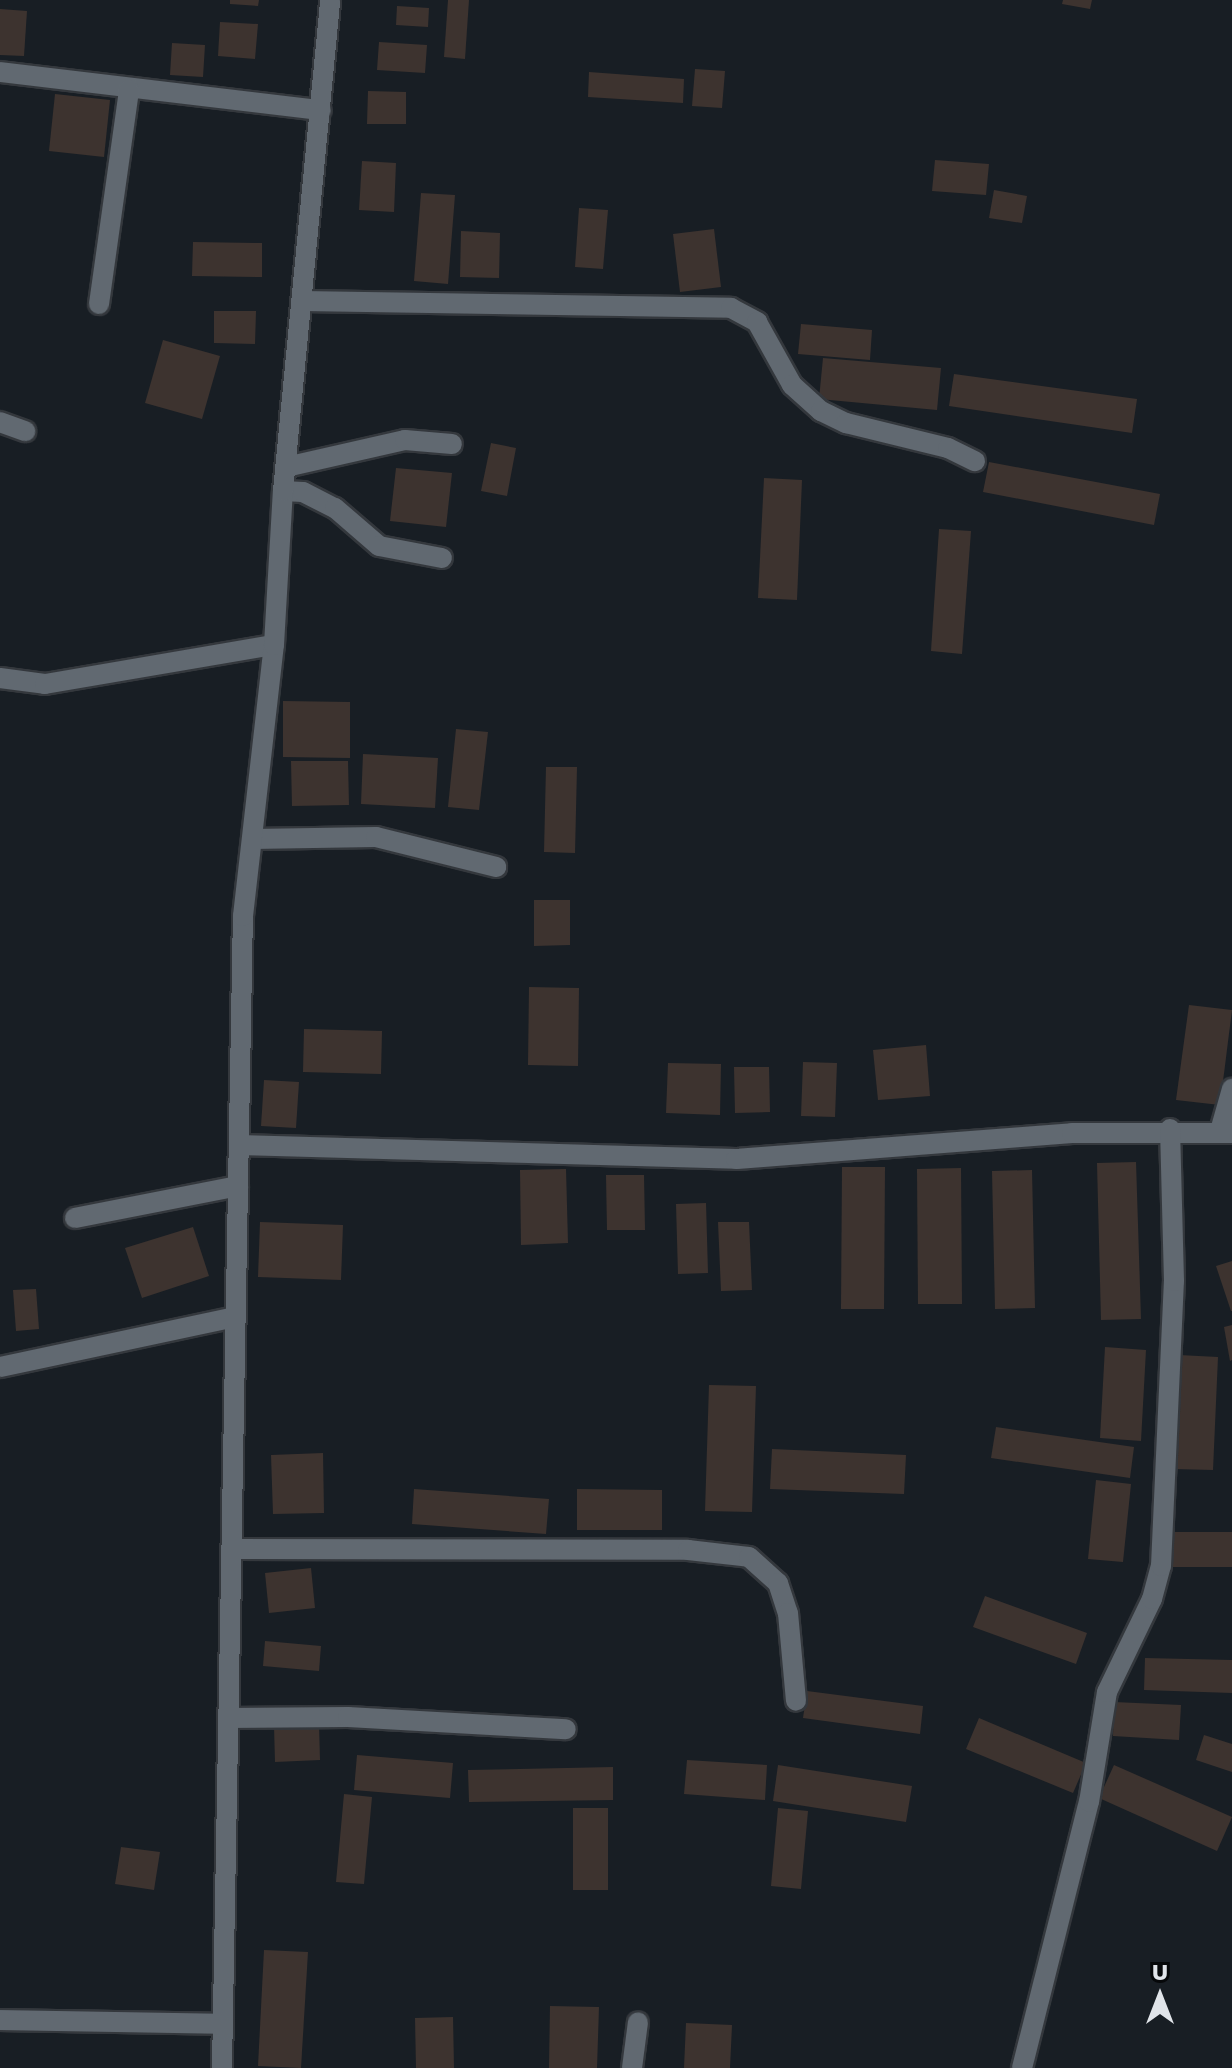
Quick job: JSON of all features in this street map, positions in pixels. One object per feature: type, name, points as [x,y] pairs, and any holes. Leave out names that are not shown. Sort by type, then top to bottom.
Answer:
[{"type":"street","points":[[222,2068],[243,916],[274,645],[283,491],[330,0]]},
{"type":"street","points":[[0,72],[129,90],[321,110]]},
{"type":"street","points":[[99,304],[129,90]]},
{"type":"street","points":[[302,301],[731,308],[757,322],[792,385],[821,411],[846,423],[948,448],[975,461]]},
{"type":"street","points":[[0,422],[25,431]]},
{"type":"street","points":[[286,467],[405,440],[452,444]]},
{"type":"street","points":[[283,491],[303,492],[335,508],[379,546],[442,558]]},
{"type":"street","points":[[0,678],[45,684],[274,645]]},
{"type":"street","points":[[252,839],[376,837],[496,867]]},
{"type":"street","points":[[239,1145],[736,1159],[1170,1129],[1226,1132],[1232,1089]]},
{"type":"street","points":[[1022,2068],[1089,1802],[1107,1692],[1152,1599],[1161,1566],[1174,1281],[1170,1129]]},
{"type":"street","points":[[75,1218],[238,1186]]},
{"type":"street","points":[[0,1367],[235,1317]]},
{"type":"street","points":[[231,1549],[688,1550],[749,1557],[778,1583],[788,1613],[796,1701]]},
{"type":"street","points":[[228,1718],[348,1717],[566,1729]]},
{"type":"street","points":[[0,2020],[223,2024]]},
{"type":"street","points":[[632,2068],[638,2022]]},
{"type":"building","points":[[230,0],[259,0],[258,6],[230,4]]},
{"type":"building","points":[[448,0],[469,0],[465,59],[444,57]]},
{"type":"building","points":[[1063,0],[1092,0],[1090,9],[1062,4]]},
{"type":"building","points":[[397,6],[429,8],[428,27],[396,25]]},
{"type":"building","points":[[0,9],[27,11],[24,56],[0,55]]},
{"type":"building","points":[[220,22],[258,24],[255,59],[218,56]]},
{"type":"building","points":[[379,42],[427,45],[425,73],[377,70]]},
{"type":"building","points":[[172,43],[205,45],[203,77],[170,75]]},
{"type":"building","points":[[695,69],[725,71],[722,108],[692,106]]},
{"type":"building","points":[[589,72],[684,79],[683,103],[588,97]]},
{"type":"building","points":[[368,91],[406,92],[406,124],[367,124]]},
{"type":"building","points":[[55,94],[110,100],[104,157],[49,151]]},
{"type":"building","points":[[935,160],[989,164],[986,195],[932,191]]},
{"type":"building","points":[[362,161],[396,163],[394,212],[359,210]]},
{"type":"building","points":[[994,190],[1027,196],[1022,223],[989,218]]},
{"type":"building","points":[[421,193],[455,195],[448,284],[414,281]]},
{"type":"building","points":[[579,208],[608,210],[603,269],[575,267]]},
{"type":"building","points":[[714,229],[721,287],[680,292],[673,234]]},
{"type":"building","points":[[461,231],[500,233],[499,278],[460,277]]},
{"type":"building","points":[[193,242],[262,243],[262,277],[192,276]]},
{"type":"building","points":[[214,311],[256,311],[255,344],[214,343]]},
{"type":"building","points":[[801,324],[872,330],[870,360],[798,354]]},
{"type":"building","points":[[163,340],[220,356],[202,419],[145,403]]},
{"type":"building","points":[[823,358],[941,368],[937,410],[819,399]]},
{"type":"building","points":[[954,374],[1137,399],[1132,433],[949,406]]},
{"type":"building","points":[[491,443],[516,448],[507,496],[481,491]]},
{"type":"building","points":[[989,462],[1160,494],[1154,525],[983,492]]},
{"type":"building","points":[[396,468],[452,473],[446,527],[390,521]]},
{"type":"building","points":[[764,478],[802,480],[797,600],[758,598]]},
{"type":"building","points":[[939,529],[971,531],[962,654],[931,651]]},
{"type":"building","points":[[283,701],[350,702],[350,758],[283,757]]},
{"type":"building","points":[[456,729],[488,732],[479,810],[448,807]]},
{"type":"building","points":[[363,754],[438,758],[435,808],[361,804]]},
{"type":"building","points":[[291,761],[348,761],[349,805],[292,806]]},
{"type":"building","points":[[546,767],[577,767],[575,853],[544,852]]},
{"type":"building","points":[[534,900],[570,900],[570,945],[534,946]]},
{"type":"building","points":[[529,987],[579,988],[578,1066],[528,1065]]},
{"type":"building","points":[[1189,1005],[1232,1010],[1220,1105],[1176,1100]]},
{"type":"building","points":[[304,1029],[382,1031],[381,1074],[303,1072]]},
{"type":"building","points":[[926,1045],[930,1096],[878,1100],[873,1050]]},
{"type":"building","points":[[803,1062],[837,1063],[835,1117],[801,1116]]},
{"type":"building","points":[[668,1063],[721,1064],[720,1115],[666,1113]]},
{"type":"building","points":[[734,1067],[769,1067],[770,1112],[735,1113]]},
{"type":"building","points":[[264,1080],[299,1082],[296,1128],[261,1126]]},
{"type":"building","points":[[1136,1162],[1141,1319],[1101,1320],[1097,1163]]},
{"type":"building","points":[[842,1167],[885,1167],[884,1309],[841,1309]]},
{"type":"building","points":[[961,1168],[962,1304],[918,1304],[917,1169]]},
{"type":"building","points":[[566,1169],[568,1243],[521,1245],[520,1170]]},
{"type":"building","points":[[1032,1170],[1035,1308],[995,1309],[992,1171]]},
{"type":"building","points":[[606,1175],[644,1175],[645,1230],[607,1230]]},
{"type":"building","points":[[706,1203],[708,1273],[678,1274],[676,1204]]},
{"type":"building","points":[[260,1222],[343,1225],[341,1280],[258,1277]]},
{"type":"building","points":[[718,1222],[749,1222],[752,1290],[721,1291]]},
{"type":"building","points":[[193,1227],[209,1276],[142,1298],[125,1248]]},
{"type":"building","points":[[1232,1261],[1232,1311],[1231,1311],[1216,1266]]},
{"type":"building","points":[[36,1289],[39,1329],[16,1331],[13,1290]]},
{"type":"building","points":[[1232,1325],[1232,1360],[1230,1361],[1224,1327]]},
{"type":"building","points":[[1105,1347],[1146,1350],[1141,1441],[1100,1438]]},
{"type":"building","points":[[1179,1355],[1218,1357],[1213,1470],[1173,1469]]},
{"type":"building","points":[[709,1385],[756,1386],[752,1512],[705,1511]]},
{"type":"building","points":[[996,1427],[1134,1447],[1130,1478],[991,1458]]},
{"type":"building","points":[[772,1449],[906,1455],[904,1494],[770,1489]]},
{"type":"building","points":[[323,1453],[324,1513],[273,1514],[271,1455]]},
{"type":"building","points":[[1096,1480],[1131,1484],[1123,1562],[1088,1559]]},
{"type":"building","points":[[414,1489],[549,1499],[546,1534],[412,1524]]},
{"type":"building","points":[[577,1489],[662,1490],[662,1530],[577,1530]]},
{"type":"building","points":[[1171,1532],[1232,1532],[1232,1567],[1171,1567]]},
{"type":"building","points":[[311,1568],[315,1608],[269,1613],[265,1573]]},
{"type":"building","points":[[985,1596],[1087,1633],[1076,1664],[973,1627]]},
{"type":"building","points":[[265,1641],[321,1646],[319,1671],[263,1666]]},
{"type":"building","points":[[1145,1658],[1232,1660],[1232,1693],[1144,1690]]},
{"type":"building","points":[[807,1691],[923,1706],[920,1734],[803,1718]]},
{"type":"building","points":[[1114,1702],[1181,1705],[1179,1740],[1113,1736]]},
{"type":"building","points":[[979,1718],[1086,1763],[1073,1793],[966,1749]]},
{"type":"building","points":[[319,1724],[320,1760],[275,1762],[274,1726]]},
{"type":"building","points":[[1204,1735],[1232,1744],[1232,1772],[1196,1760]]},
{"type":"building","points":[[357,1755],[453,1763],[450,1798],[354,1790]]},
{"type":"building","points":[[687,1760],[767,1765],[765,1800],[684,1794]]},
{"type":"building","points":[[778,1765],[912,1786],[906,1822],[773,1801]]},
{"type":"building","points":[[1114,1765],[1232,1817],[1217,1851],[1099,1798]]},
{"type":"building","points":[[613,1767],[613,1800],[469,1802],[468,1770]]},
{"type":"building","points":[[344,1794],[372,1797],[364,1884],[336,1882]]},
{"type":"building","points":[[573,1808],[608,1808],[608,1890],[573,1890]]},
{"type":"building","points":[[778,1808],[808,1811],[801,1889],[771,1886]]},
{"type":"building","points":[[121,1847],[160,1852],[154,1890],[115,1884]]},
{"type":"building","points":[[264,1950],[308,1952],[301,2068],[258,2066]]},
{"type":"building","points":[[550,2006],[599,2007],[597,2068],[549,2068]]},
{"type":"building","points":[[453,2017],[454,2068],[416,2068],[415,2018]]},
{"type":"building","points":[[686,2023],[732,2025],[730,2068],[684,2068]]}]
